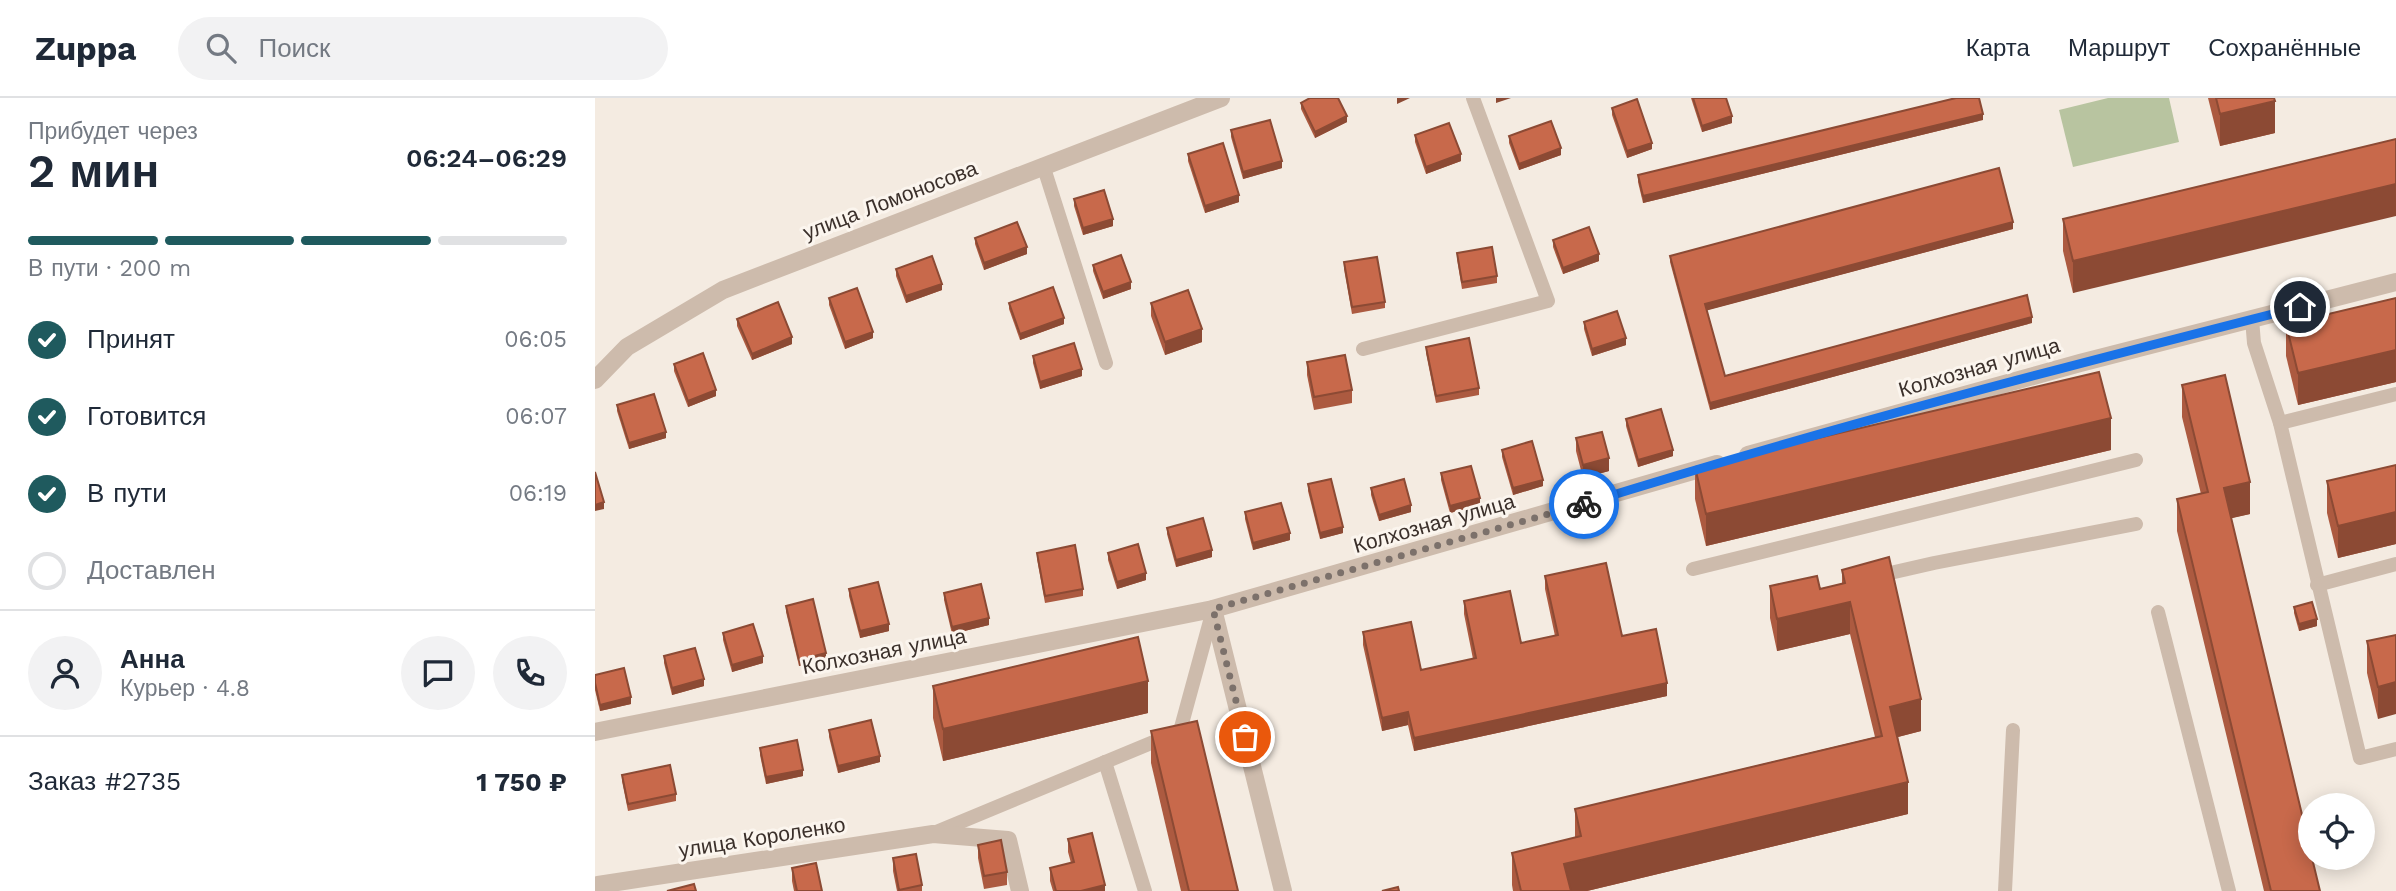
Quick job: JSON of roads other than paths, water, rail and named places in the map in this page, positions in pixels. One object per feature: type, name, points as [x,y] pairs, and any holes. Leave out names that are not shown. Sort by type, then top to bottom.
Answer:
[{"type":"street","name":"улица Ломоносова","points":[[595,380],[627,346],[723,290],[1221,98]]},
{"type":"street","name":"Колхозная улица","points":[[595,732],[1213,609],[2080,363],[2396,282]]},
{"type":"street","points":[[1213,609],[1283,891]]},
{"type":"street","name":"улица Короленко","points":[[597,883],[933,834],[1008,841],[1020,891]]},
{"type":"lane","points":[[1363,349],[1548,301],[1473,98]]},
{"type":"lane","points":[[1043,165],[1106,363]]},
{"type":"lane","points":[[2252,319],[2254,343],[2280,423],[2360,758],[2396,749]]},
{"type":"lane","points":[[2280,423],[2396,394]]},
{"type":"lane","points":[[1693,569],[2136,460]]},
{"type":"lane","points":[[1869,578],[2136,524]]},
{"type":"lane","points":[[2317,585],[2396,564]]},
{"type":"lane","points":[[933,834],[1180,731],[1213,609]]},
{"type":"lane","points":[[2158,612],[2229,891]]},
{"type":"lane","points":[[2005,891],[2013,730]]},
{"type":"lane","points":[[1105,762],[1145,891]]}]
